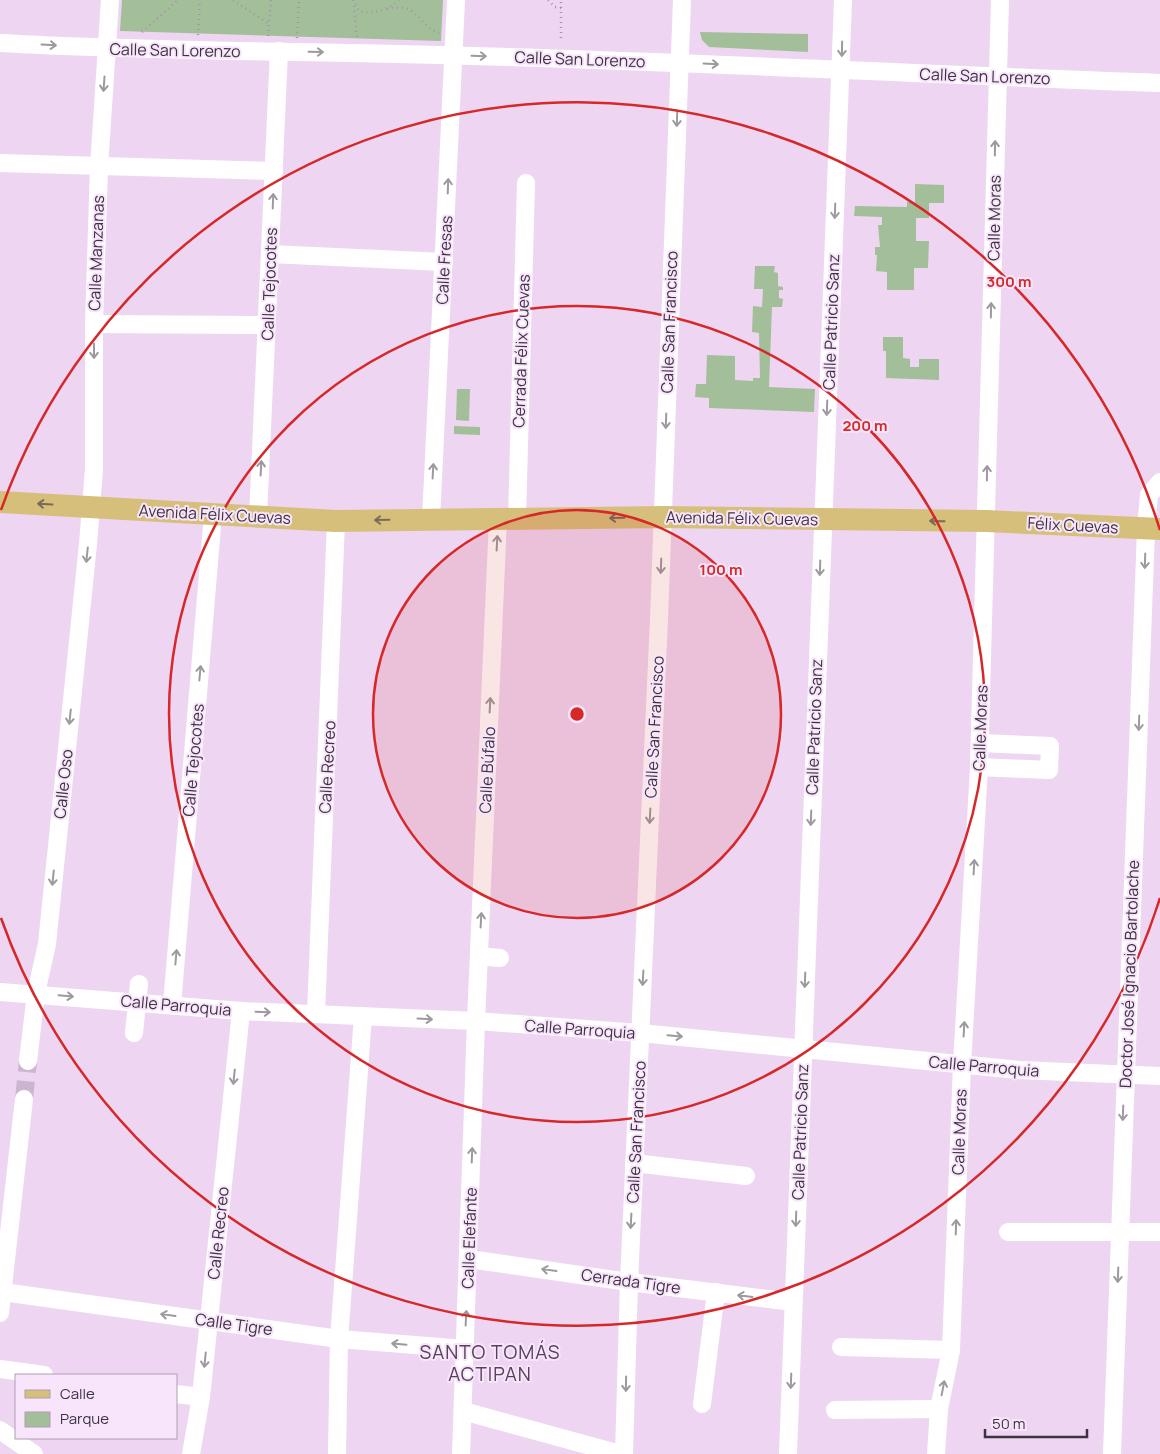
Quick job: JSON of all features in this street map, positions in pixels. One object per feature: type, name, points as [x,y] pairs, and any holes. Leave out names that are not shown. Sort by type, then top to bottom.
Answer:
[{"type":"main road","name":"Avenida Félix Cuevas","points":[[0,502],[336,521],[430,520]]},
{"type":"main road","name":"Avenida Félix Cuevas","points":[[508,519],[663,517],[986,521]]},
{"type":"main road","points":[[430,520],[508,519]]},
{"type":"main road","name":"Félix Cuevas","points":[[986,521],[1153,529]]},
{"type":"street","name":"Calle Manzanas","points":[[91,506],[94,469],[94,324],[99,167],[110,0]]},
{"type":"street","name":"Calle Fresas","points":[[430,520],[456,0]]},
{"type":"street","name":"Calle San Francisco","points":[[624,1454],[628,1282],[663,517],[682,0]]},
{"type":"street","name":"Calle Patricio Sanz","points":[[788,1454],[843,0]]},
{"type":"street","name":"Calle Moras","points":[[936,1454],[939,1409],[951,1350],[962,1065],[980,767],[1000,0]]},
{"type":"street","name":"Calle San Lorenzo","points":[[0,43],[107,49],[274,44],[453,55],[679,62],[841,71],[1160,83]]},
{"type":"street","name":"Calle Tejocotes","points":[[258,517],[274,171],[274,44]]},
{"type":"street","points":[[0,163],[274,171]]},
{"type":"street","name":"Cerrada Félix Cuevas","points":[[508,519],[526,183]]},
{"type":"street","points":[[270,254],[444,262]]},
{"type":"street","points":[[94,324],[267,325]]},
{"type":"street","name":"Doctor José Ignacio Bartolache","points":[[1112,1454],[1124,1075],[1155,488]]},
{"type":"street","name":"Calle Oso","points":[[28,1061],[36,993],[47,944],[91,506]]},
{"type":"street","name":"Calle Tejocotes","points":[[172,1005],[213,514]]},
{"type":"street","name":"Calle Búfalo","points":[[476,1021],[508,519]]},
{"type":"street","name":"Calle Recreo","points":[[316,1013],[336,521]]},
{"type":"street","points":[[980,743],[1050,746],[1049,770],[980,767]]},
{"type":"street","points":[[479,956],[500,958]]},
{"type":"street","points":[[134,1033],[139,984]]},
{"type":"street","name":"Calle Parroquia","points":[[0,992],[36,993],[241,1011],[476,1021],[640,1033],[962,1065],[1160,1076]]},
{"type":"street","name":"Calle Recreo","points":[[191,1454],[201,1397],[241,1011]]},
{"type":"street","points":[[337,1454],[339,1339],[363,1016]]},
{"type":"street","name":"Calle Elefante","points":[[461,1454],[476,1021]]},
{"type":"street","points":[[0,1314],[24,1099]]},
{"type":"street","points":[[634,1164],[746,1176]]},
{"type":"street","points":[[1008,1232],[1119,1230],[1160,1232]]},
{"type":"street","name":"Cerrada Tigre","points":[[469,1258],[628,1282],[793,1302]]},
{"type":"street","name":"Calle Tigre","points":[[3,1292],[339,1339],[465,1350]]},
{"type":"street","points":[[702,1404],[716,1292]]},
{"type":"street","points":[[841,1347],[951,1350]]},
{"type":"street","points":[[0,1369],[37,1374]]},
{"type":"street","points":[[178,1394],[201,1397]]},
{"type":"street","points":[[835,1410],[939,1409]]},
{"type":"street","points":[[463,1410],[620,1454]]},
{"type":"street","points":[[0,1430],[34,1454]]},
{"type":"path","points":[[141,32],[178,0]]},
{"type":"path","points":[[198,35],[200,0]]},
{"type":"path","points":[[233,0],[269,24]]},
{"type":"path","points":[[270,0],[269,24],[274,44]]},
{"type":"path","points":[[297,39],[299,0]]},
{"type":"path","points":[[353,0],[354,28],[358,41]]},
{"type":"path","points":[[387,9],[399,0]]},
{"type":"path","points":[[548,0],[556,7],[561,8]]},
{"type":"path","points":[[561,1],[561,38]]},
{"type":"path","points":[[354,4],[359,11],[365,13],[397,6],[412,9],[430,29],[444,34]]},
{"type":"green space","points":[[122,0],[443,0],[441,41],[120,31]]},
{"type":"green space","points":[[700,32],[808,34],[808,52],[709,47],[702,40]]},
{"type":"green space","points":[[915,184],[944,185],[944,203],[929,203],[929,218],[916,218],[916,241],[929,241],[928,268],[914,268],[914,290],[887,290],[887,272],[876,271],[877,255],[875,255],[875,247],[880,247],[878,225],[882,225],[882,217],[854,216],[855,206],[907,207],[907,202],[915,202]]},
{"type":"green space","points":[[755,266],[775,266],[774,272],[778,273],[778,286],[783,287],[783,290],[779,290],[779,298],[783,299],[782,307],[772,307],[769,387],[815,389],[814,412],[709,408],[709,398],[695,397],[696,384],[706,384],[707,355],[735,356],[735,380],[753,381],[753,378],[760,378],[759,333],[752,332],[753,306],[762,307],[763,289],[754,289]]},
{"type":"green space","points":[[883,337],[903,337],[903,358],[910,359],[910,367],[919,367],[919,359],[939,359],[939,380],[886,378],[886,351],[883,351]]},
{"type":"green space","points":[[457,389],[470,389],[469,421],[456,420]]},
{"type":"green space","points":[[454,426],[480,427],[480,435],[454,434]]},
{"type":"tunnel","points":[[24,1099],[28,1061]]},
{"type":"district","name":"SANTO TOMÁS ACTIPAN","points":[[490,1363]]}]
